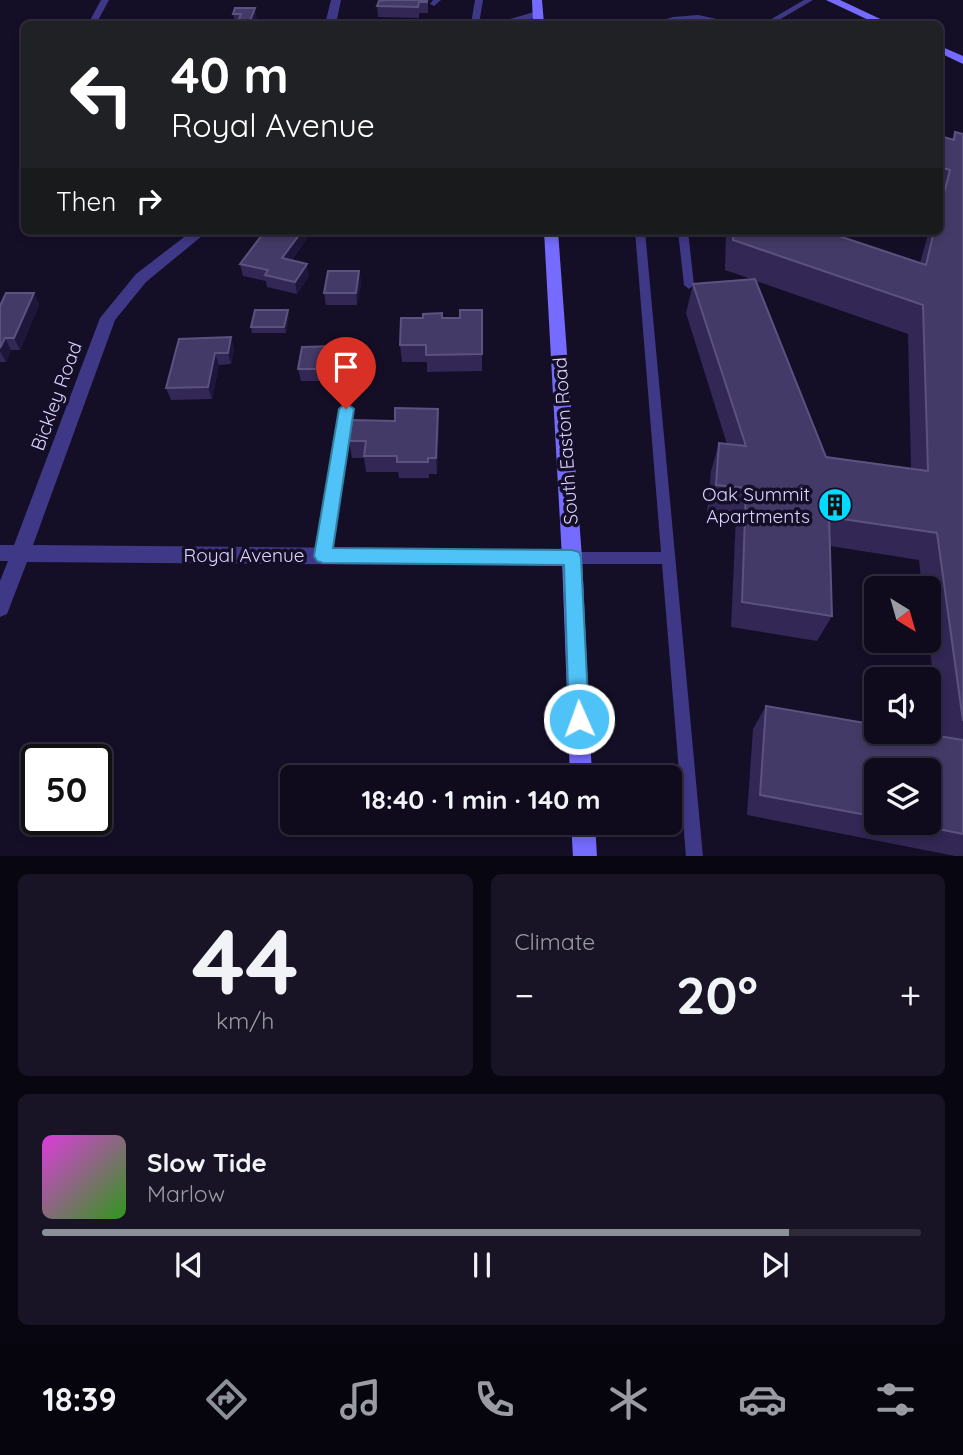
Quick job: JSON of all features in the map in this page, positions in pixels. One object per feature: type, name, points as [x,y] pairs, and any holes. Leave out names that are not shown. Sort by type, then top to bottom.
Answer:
[{"type":"main road","points":[[537,0],[538,19]]},
{"type":"main road","points":[[831,0],[878,21]]},
{"type":"main road","points":[[943,50],[963,60]]},
{"type":"main road","name":"South Easton Road","points":[[551,235],[572,558],[581,765]]},
{"type":"main road","points":[[584,835],[585,856]]},
{"type":"street","points":[[332,21],[336,0]]},
{"type":"street","name":"Bickley Road","points":[[0,608],[107,318],[141,278],[196,235]]},
{"type":"street","name":"Royal Avenue","points":[[0,553],[572,558]]},
{"type":"lane","points":[[94,21],[105,0]]},
{"type":"lane","points":[[476,21],[479,0]]},
{"type":"lane","points":[[772,21],[809,0]]},
{"type":"lane","points":[[667,21],[694,16],[709,17],[716,21]]},
{"type":"lane","points":[[640,235],[695,856]]},
{"type":"lane","points":[[683,235],[689,285]]},
{"type":"lane","points":[[323,556],[346,409]]},
{"type":"lane","points":[[572,558],[668,558]]},
{"type":"building","points":[[379,1],[427,2],[419,2],[418,7],[377,6]]},
{"type":"building","points":[[235,8],[255,8],[250,21],[238,21],[241,14],[233,14]]},
{"type":"building","points":[[955,132],[963,134],[963,721],[937,533],[829,517],[832,616],[742,602],[746,488],[716,485],[719,443],[746,446],[693,284],[755,279],[826,457],[928,471],[923,305],[733,240],[733,235],[836,235],[926,265],[933,235],[943,235],[943,198],[950,170],[943,168],[943,137],[954,140]]},
{"type":"building","points":[[262,235],[299,235],[282,258],[307,264],[295,282],[265,275],[268,270],[240,264]]},
{"type":"building","points":[[328,271],[359,271],[356,293],[324,293]]},
{"type":"building","points":[[6,293],[34,293],[14,338],[5,338],[0,348],[0,306]]},
{"type":"building","points":[[255,310],[288,310],[284,327],[251,327]]},
{"type":"building","points":[[460,310],[482,310],[482,354],[426,355],[426,345],[400,345],[401,318],[423,318],[423,314],[442,313],[442,318],[460,318]]},
{"type":"building","points":[[231,337],[228,353],[215,353],[208,387],[166,388],[179,339]]},
{"type":"building","points":[[338,346],[335,369],[298,369],[302,347]]},
{"type":"building","points":[[395,408],[438,409],[436,458],[428,458],[428,462],[397,462],[397,456],[364,456],[366,441],[349,441],[352,420],[395,421]]},
{"type":"building","points":[[766,706],[864,723],[864,744],[941,744],[941,736],[963,740],[963,834],[941,830],[941,758],[864,758],[864,815],[760,795]]},
{"type":"place","name":"Oak Summit Apartments","points":[[835,505]]},
{"type":"route","points":[[346,409],[323,556],[572,558],[579,719]]}]
